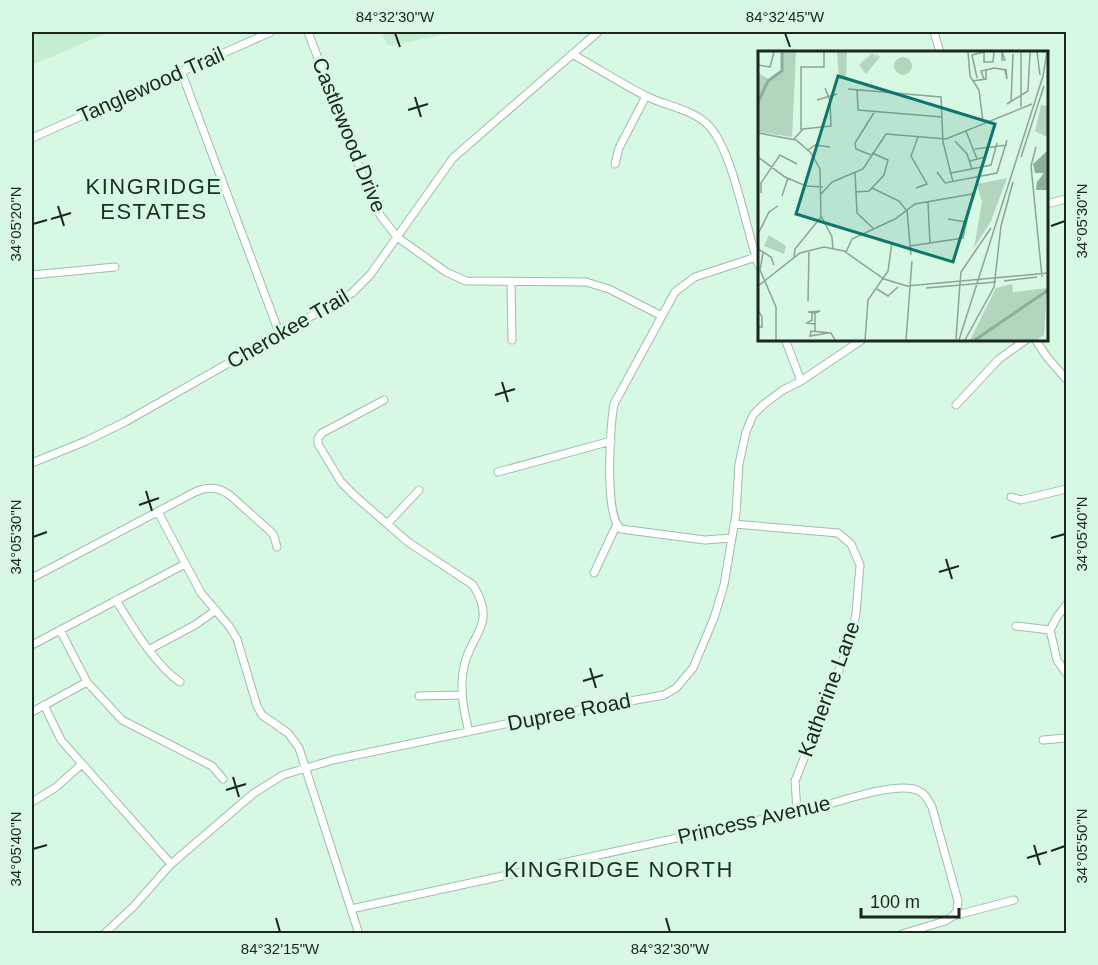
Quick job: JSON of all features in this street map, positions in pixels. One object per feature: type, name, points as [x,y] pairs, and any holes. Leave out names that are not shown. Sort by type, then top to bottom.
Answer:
[{"type":"street","name":"Tanglewood Trail","points":[[32,138],[271,32]]},
{"type":"street","name":"Castlewood Drive","points":[[308,32],[369,195],[380,215],[397,237],[446,272],[466,281],[574,282],[598,285],[662,316]]},
{"type":"street","name":"Cherokee Trail","points":[[32,463],[116,427],[352,293],[370,275],[453,158],[598,32]]},
{"type":"street","points":[[933,33],[940,51]]},
{"type":"street","points":[[572,54],[646,96],[697,116],[708,125],[721,143],[758,263]]},
{"type":"street","points":[[181,71],[280,335]]},
{"type":"street","points":[[615,164],[619,148],[646,96]]},
{"type":"street","points":[[1047,204],[1066,199]]},
{"type":"street","points":[[731,538],[705,540],[621,529],[616,526],[611,492],[614,404],[675,292],[686,282],[706,272],[756,257]]},
{"type":"street","points":[[32,275],[115,267]]},
{"type":"street","points":[[511,282],[512,340]]},
{"type":"street","points":[[786,340],[801,381]]},
{"type":"street","name":"Dupree Road","points":[[104,933],[134,906],[171,864],[254,793],[283,775],[529,719],[664,694],[676,688],[693,668],[714,618],[724,585],[734,524],[738,464],[753,415],[783,390],[801,381],[862,340]]},
{"type":"street","points":[[956,405],[999,359],[1026,340]]},
{"type":"street","points":[[1036,340],[1066,379]]},
{"type":"street","points":[[384,400],[322,433],[318,438],[318,444],[341,482],[408,542],[462,576],[478,594],[484,616],[482,628],[467,656],[463,670],[462,695],[469,732]]},
{"type":"street","points":[[498,472],[611,441]]},
{"type":"street","points":[[32,578],[203,489],[219,489],[232,497],[270,531],[277,546]]},
{"type":"street","points":[[1011,497],[1022,500],[1066,489]]},
{"type":"street","points":[[387,524],[419,490]]},
{"type":"street","points":[[158,512],[201,593],[237,639],[257,706],[262,715],[288,733],[299,748],[359,933]]},
{"type":"street","name":"Katherine Lane","points":[[734,524],[838,533],[851,544],[860,565],[856,614],[848,647],[795,781],[797,811]]},
{"type":"street","points":[[594,573],[616,526]]},
{"type":"street","points":[[32,645],[185,564]]},
{"type":"street","points":[[116,600],[135,631],[169,674],[180,682]]},
{"type":"street","points":[[1066,605],[1050,630],[1058,660],[1066,673]]},
{"type":"street","points":[[150,649],[195,625],[216,610]]},
{"type":"street","points":[[1016,626],[1050,630]]},
{"type":"street","points":[[60,630],[87,682],[127,724],[212,766],[223,779]]},
{"type":"street","points":[[32,712],[87,682]]},
{"type":"street","points":[[419,696],[462,695]]},
{"type":"street","points":[[44,705],[61,740],[171,864]]},
{"type":"street","points":[[1043,740],[1066,738]]},
{"type":"street","points":[[32,802],[48,793],[82,764]]},
{"type":"street","name":"Princess Avenue","points":[[351,909],[876,792],[906,788],[918,790],[932,807],[958,901],[957,910],[953,916]]},
{"type":"street","points":[[902,933],[945,921],[953,916],[1014,900]]},
{"type":"shaded area","points":[[32,32],[110,32],[32,65]]},
{"type":"shaded area","points":[[381,32],[456,32],[388,46]]},
{"type":"district","name":"KINGRIDGE ESTATES","points":[[154,198]]},
{"type":"district","name":"KINGRIDGE NORTH","points":[[619,869]]}]
